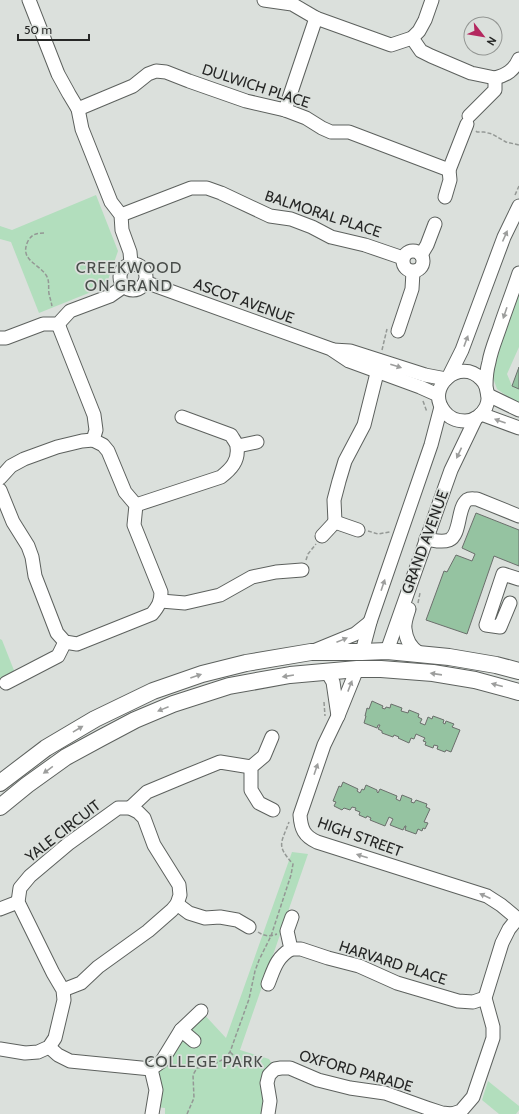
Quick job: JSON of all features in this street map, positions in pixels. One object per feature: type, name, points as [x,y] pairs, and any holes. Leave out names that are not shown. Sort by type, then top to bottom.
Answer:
[{"type":"main road","points":[[0,783],[46,748],[94,719],[153,691],[202,674],[246,663],[311,652],[387,651],[449,657],[496,665],[519,671]]},
{"type":"main road","name":"GRAND AVENUE","points":[[381,669],[387,651]]},
{"type":"main road","name":"GRAND AVENUE","points":[[356,669],[362,652]]},
{"type":"main road","points":[[0,807],[27,785],[66,757],[128,723],[173,704],[230,686],[290,675],[356,669],[381,669],[433,673],[475,680],[519,692]]},
{"type":"street","points":[[29,0],[58,74],[78,109],[82,129],[110,202],[121,215],[122,230],[130,252],[131,263]]},
{"type":"street","points":[[264,0],[292,4],[316,18],[391,45],[412,38],[419,31],[425,20],[432,0]]},
{"type":"street","points":[[285,110],[316,18]]},
{"type":"street","points":[[412,38],[421,51],[470,74],[495,78],[511,71],[519,59]]},
{"type":"street","name":"DULWICH PLACE","points":[[78,109],[133,86],[148,74],[156,71],[166,72],[246,101],[285,110],[306,118],[331,132],[350,132],[449,170]]},
{"type":"street","points":[[444,197],[450,180],[449,170],[468,120],[495,90],[495,78]]},
{"type":"street","name":"BALMORAL PLACE","points":[[121,215],[191,188],[207,188],[270,216],[291,219],[312,227],[331,237],[365,245],[403,258]]},
{"type":"street","name":"GRAND AVENUE","points":[[362,652],[370,622],[431,445],[439,401],[440,386],[447,377],[462,350],[504,237],[519,206]]},
{"type":"street","points":[[421,255],[427,245],[435,224]]},
{"type":"street","points":[[416,251],[421,255],[423,260],[422,266],[418,270],[410,272],[404,268],[403,258],[407,253],[416,251]]},
{"type":"street","points":[[131,263],[140,265],[146,272],[145,282],[140,288],[131,291],[123,286],[119,279],[122,268],[131,263]]},
{"type":"street","points":[[400,326],[412,289],[413,272]]},
{"type":"street","name":"GRAND AVENUE","points":[[387,651],[451,470],[478,416],[488,402],[488,363],[519,273]]},
{"type":"street","name":"ASCOT AVENUE","points":[[145,282],[331,349],[349,361],[380,361],[425,375],[447,377]]},
{"type":"street","points":[[0,338],[6,338],[43,324],[58,324],[70,311],[110,296],[123,286]]},
{"type":"street","points":[[58,324],[94,415],[96,430],[93,440]]},
{"type":"street","points":[[322,536],[335,522],[334,500],[338,481],[345,461],[364,425],[380,361]]},
{"type":"street","name":"ASCOT AVENUE","points":[[380,361],[439,401]]},
{"type":"street","points":[[447,377],[457,372],[466,371],[474,374],[482,379],[487,391],[519,410]]},
{"type":"street","points":[[439,401],[447,416],[456,420],[466,421],[478,416],[519,428]]},
{"type":"street","points":[[136,505],[221,477],[231,469],[237,460],[238,446],[231,435],[182,417]]},
{"type":"street","points":[[0,478],[11,466],[24,459],[57,447],[93,440],[103,445],[108,451],[125,492],[136,505],[134,525],[161,592],[161,601],[158,608],[152,614],[77,644],[65,642],[57,633],[35,576],[32,557],[28,546],[13,522],[0,490]]},
{"type":"street","points":[[238,446],[257,442]]},
{"type":"street","points":[[426,539],[441,542],[448,541],[452,538],[455,534],[464,505],[466,501],[470,499],[477,499],[519,516]]},
{"type":"street","points":[[335,522],[358,530]]},
{"type":"street","points":[[161,601],[185,603],[220,595],[252,577],[276,572],[302,570]]},
{"type":"street","points":[[510,603],[500,627],[486,625],[503,574],[519,579]]},
{"type":"street","points":[[406,596],[411,601],[405,627],[411,646],[419,653]]},
{"type":"street","points":[[311,652],[355,634],[370,622]]},
{"type":"street","points":[[6,683],[58,656],[65,642]]},
{"type":"street","name":"HIGH STREET","points":[[356,669],[338,716],[324,745],[296,815],[305,833],[310,839],[317,842],[487,896],[518,919]]},
{"type":"street","points":[[327,672],[333,682],[338,716]]},
{"type":"street","points":[[272,737],[264,756],[251,767],[250,790],[259,803],[273,810]]},
{"type":"street","points":[[63,990],[81,983],[98,967],[148,931],[177,904],[180,895],[179,885],[154,845],[144,818],[138,812],[130,808],[147,792],[220,762],[251,767]]},
{"type":"street","name":"YALE CIRCUIT","points":[[18,902],[20,888],[30,876],[68,844],[118,808],[130,808]]},
{"type":"street","points":[[0,909],[18,902],[63,990],[64,1000],[55,1038],[49,1047],[38,1052],[25,1053],[0,1049]]},
{"type":"street","points":[[177,904],[189,913],[205,918],[220,917],[237,920],[249,927]]},
{"type":"street","points":[[268,984],[276,962],[283,953],[291,949],[287,931],[292,917]]},
{"type":"street","points":[[485,998],[502,943],[509,928],[518,919]]},
{"type":"street","name":"HARVARD PLACE","points":[[291,949],[301,949],[359,966],[397,983],[458,1001],[473,1002],[485,998]]},
{"type":"street","name":"OXFORD PARADE","points":[[275,1069],[290,1068],[318,1080],[350,1088],[385,1093],[442,1113],[452,1114],[461,1111],[473,1097],[493,1038],[493,1027],[485,998]]},
{"type":"street","points":[[49,1047],[58,1055],[70,1061],[151,1069],[162,1060],[180,1030],[201,1011]]},
{"type":"street","points":[[180,1030],[194,1041]]},
{"type":"street","points":[[151,1069],[156,1090],[152,1114]]},
{"type":"street","points":[[268,1114],[270,1101],[267,1084],[269,1075],[275,1069]]},
{"type":"path","points":[[477,132],[492,134],[506,142],[519,145]]},
{"type":"path","points":[[44,233],[35,234],[30,238],[26,245],[26,254],[31,262],[46,276],[49,283],[52,306]]},
{"type":"path","points":[[380,361],[386,330],[394,321],[400,326]]},
{"type":"path","points":[[421,398],[424,401],[427,412]]},
{"type":"path","points":[[358,530],[359,528],[378,534],[390,532]]},
{"type":"path","points":[[302,570],[308,554],[322,536]]},
{"type":"path","points":[[323,696],[325,719]]},
{"type":"path","points":[[187,1114],[194,1098],[192,1075],[197,1068],[216,1063],[224,1059],[230,1052],[242,1022],[258,960],[271,936],[291,875],[293,864],[284,854],[281,846],[282,841],[296,815]]},
{"type":"path","points":[[249,927],[263,935],[271,936]]},
{"type":"path","points":[[230,1052],[248,1066],[268,1064],[275,1069]]},
{"type":"green space","points":[[96,195],[118,251],[106,286],[39,313],[11,242],[0,239],[0,226],[12,230]]},
{"type":"green space","points":[[519,289],[519,347],[507,374],[512,386],[519,389],[519,405],[497,389],[493,378],[496,356]]},
{"type":"green space","points":[[0,639],[2,640],[17,678],[0,686]]},
{"type":"green space","points":[[292,852],[308,854],[240,1050],[269,1059],[275,1069],[268,1114],[165,1114],[165,1108],[156,1107],[151,1069],[201,1011],[226,1038]]},
{"type":"green space","points":[[488,1081],[519,1106],[519,1110],[516,1114],[499,1114],[482,1100]]},
{"type":"building","points":[[519,367],[519,389],[512,386]]},
{"type":"building","points":[[476,513],[519,530],[519,566],[494,556],[467,634],[426,620],[444,571],[447,572],[456,555],[472,561],[475,554],[462,548]]},
{"type":"building","points":[[372,701],[383,706],[382,708],[385,709],[386,707],[390,708],[391,704],[402,708],[401,711],[408,713],[409,710],[419,714],[418,717],[422,719],[420,723],[425,725],[428,717],[432,719],[433,716],[444,720],[443,723],[445,724],[446,721],[454,724],[452,727],[460,730],[451,752],[446,750],[445,752],[437,749],[438,746],[434,745],[433,748],[425,745],[426,742],[423,741],[425,738],[416,734],[414,739],[411,738],[409,743],[394,735],[393,737],[382,733],[382,731],[378,729],[380,725],[378,725],[377,728],[364,723],[367,708],[369,709]]},
{"type":"building","points":[[343,782],[358,789],[357,791],[360,793],[362,789],[364,790],[366,785],[377,790],[378,793],[380,789],[397,796],[396,799],[400,801],[402,795],[412,799],[411,802],[414,803],[416,800],[427,804],[426,807],[430,809],[424,822],[428,823],[425,829],[423,828],[422,831],[418,829],[416,834],[405,830],[406,826],[403,830],[390,825],[393,819],[389,817],[385,826],[370,820],[371,818],[367,816],[366,818],[359,815],[360,812],[355,810],[356,808],[352,807],[350,810],[344,808],[342,810],[334,806],[336,802],[333,801],[339,786],[341,787]]},
{"type":"district","name":"CREEKWOOD ON GRAND","points":[[129,276]]},
{"type":"district","name":"COLLEGE PARK","points":[[204,1061]]}]
